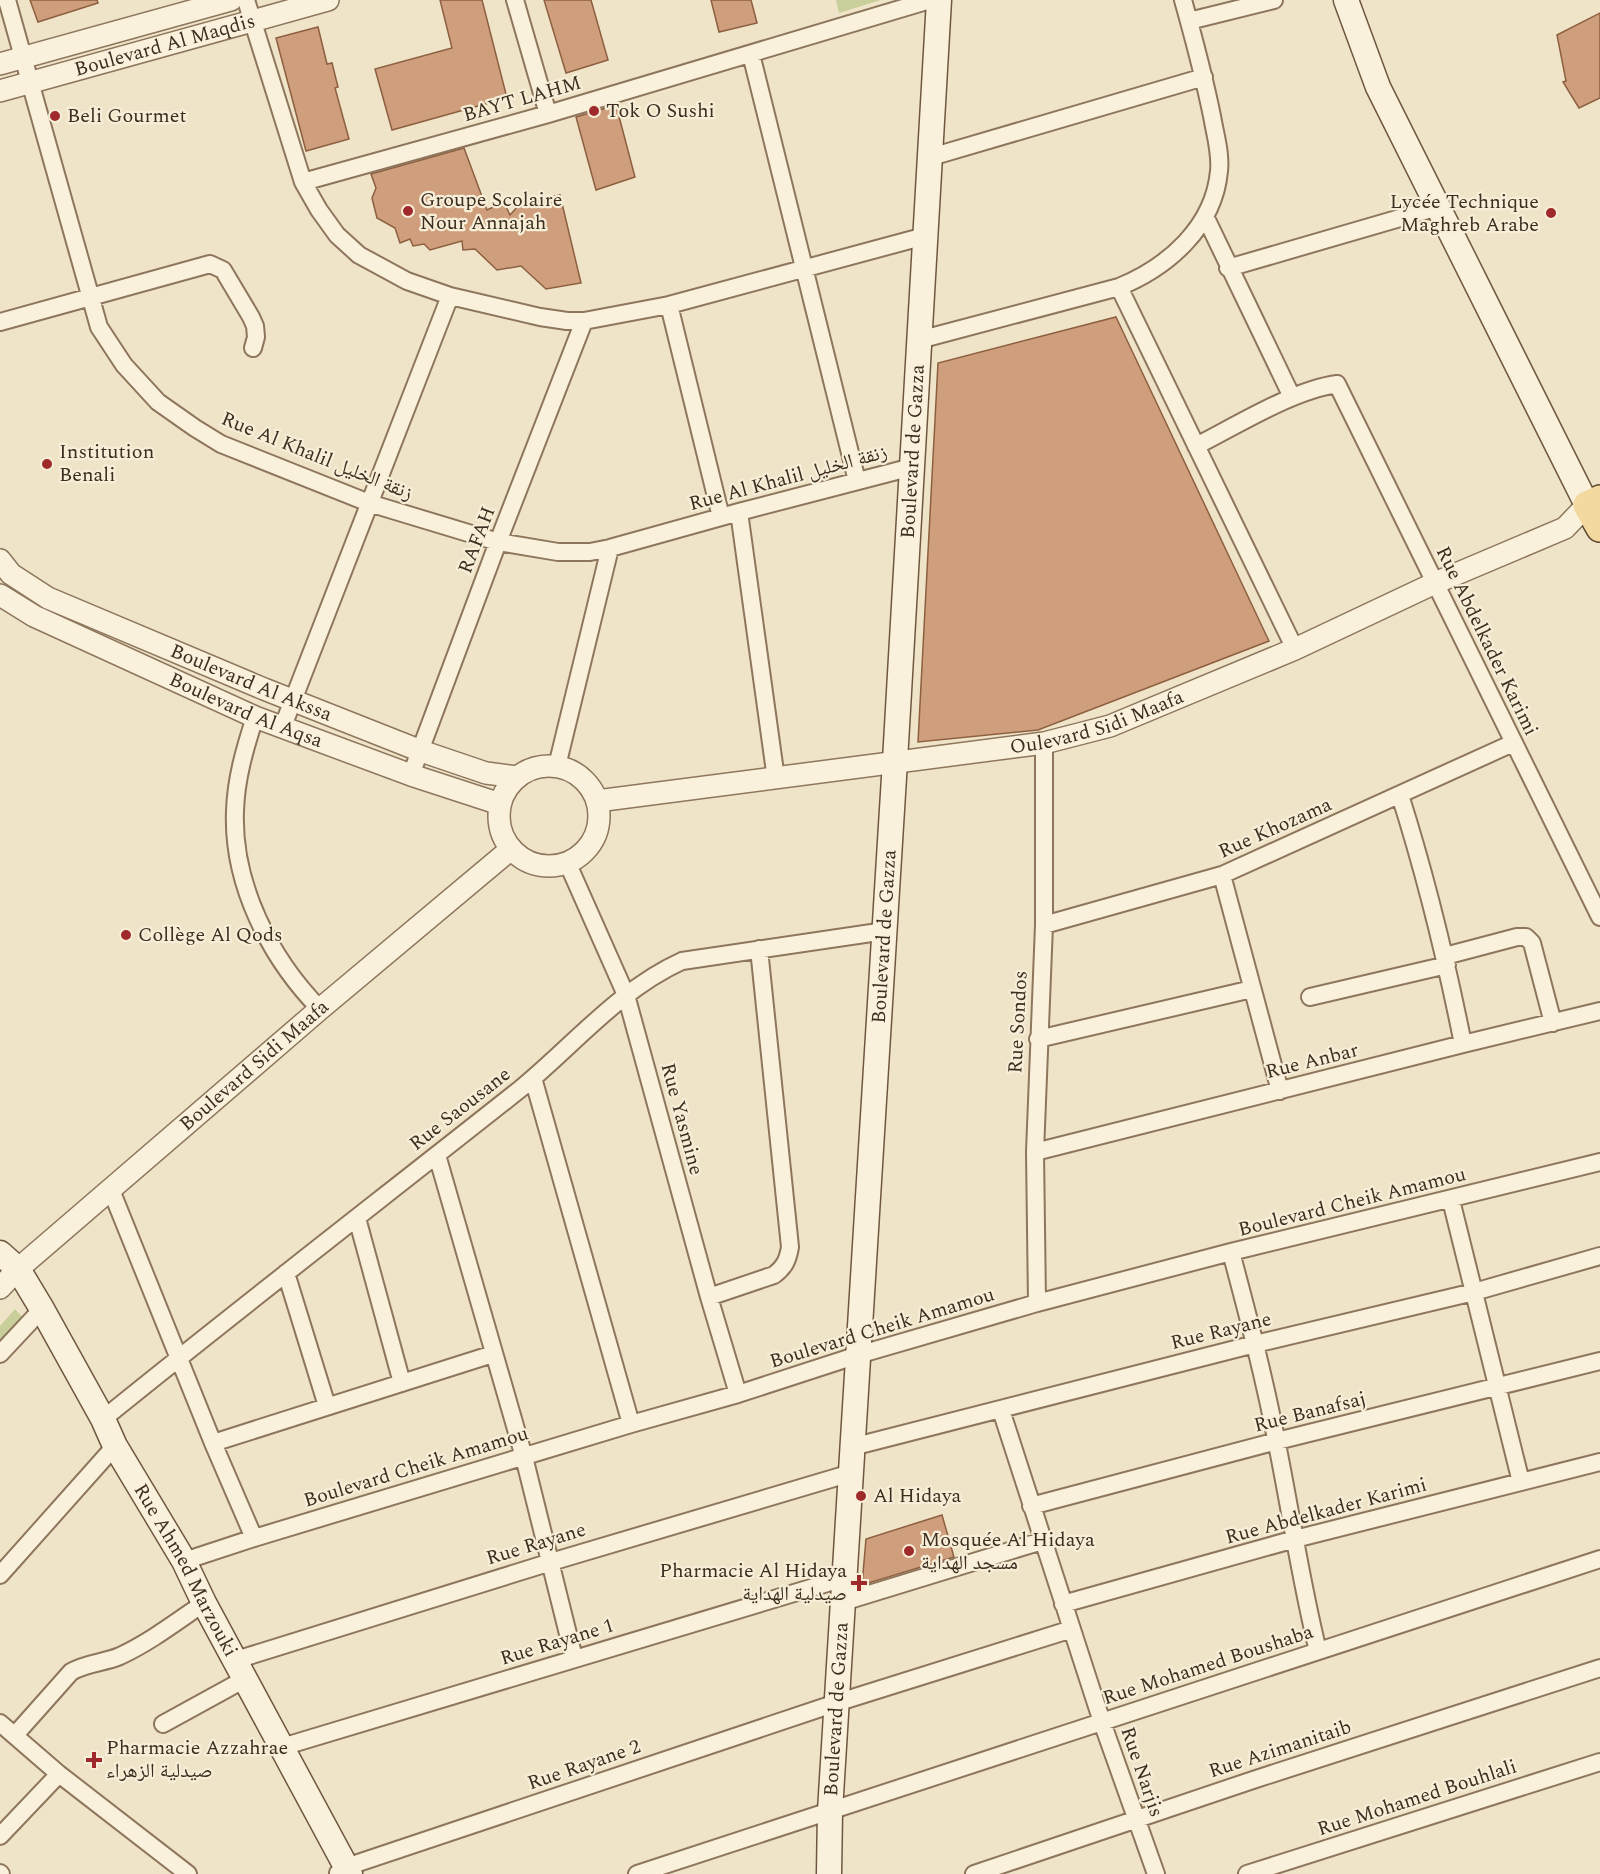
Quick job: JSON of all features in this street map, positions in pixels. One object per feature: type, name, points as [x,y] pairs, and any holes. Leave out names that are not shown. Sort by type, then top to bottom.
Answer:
[{"type":"main road","name":"Boulevard de Gazza","points":[[829,1874],[836,1703],[896,761],[939,0]]},
{"type":"main road","points":[[1346,0],[1378,87],[1438,207],[1593,502],[1600,530]]},
{"type":"main road","name":"Rue Ahmed Marzouki","points":[[0,1253],[18,1269],[42,1309],[116,1446],[184,1561],[345,1872]]},
{"type":"street","name":"Rue Al Khalil زنقة الخليل","points":[[7,0],[99,327],[124,365],[152,396],[174,414],[221,444],[369,503],[498,542],[558,552],[590,552],[610,548],[912,467]]},
{"type":"street","name":"Boulevard Al Maqdis","points":[[0,63],[231,0]]},
{"type":"street","points":[[246,0],[303,182],[319,210],[337,235],[359,255],[407,281],[450,296],[540,317],[584,321],[669,305],[925,236]]},
{"type":"street","name":"Boulevard Al Maqdis","points":[[0,91],[328,0]]},
{"type":"street","points":[[515,0],[548,114]]},
{"type":"street","name":"BAYT LAHM","points":[[303,182],[548,114],[930,0]]},
{"type":"street","points":[[919,340],[1119,287],[1146,275],[1172,256],[1187,241],[1205,216],[1214,196],[1219,169],[1219,152],[1204,77],[1184,0]]},
{"type":"street","points":[[1189,21],[1274,0]]},
{"type":"street","points":[[751,54],[857,481]]},
{"type":"street","points":[[931,157],[1204,77]]},
{"type":"street","points":[[1228,268],[1438,207]]},
{"type":"street","points":[[1196,446],[1292,397],[1205,216]]},
{"type":"street","points":[[0,322],[202,265],[217,266],[223,270],[255,326],[256,337],[253,348]]},
{"type":"street","points":[[1119,287],[1295,649]]},
{"type":"street","points":[[283,726],[450,296]]},
{"type":"street","points":[[669,305],[721,517]]},
{"type":"street","name":"RAFAH","points":[[411,774],[584,321]]},
{"type":"street","name":"Rue Abdelkader Karimi","points":[[1292,397],[1326,385],[1336,384],[1600,917]]},
{"type":"street","points":[[1565,528],[1593,502]]},
{"type":"street","points":[[739,512],[776,779]]},
{"type":"street","points":[[1565,528],[1600,530]]},
{"type":"street","name":"Oulevard Sidi Maafa","points":[[597,801],[776,779],[896,761],[974,754],[1044,743],[1110,726],[1295,649],[1435,583],[1565,528]]},
{"type":"street","points":[[557,766],[610,548]]},
{"type":"street","name":"Boulevard Al Akssa","points":[[4,571],[48,597],[421,751],[486,773],[517,777]]},
{"type":"street","name":"Boulevard Al Aqsa","points":[[0,595],[33,616],[255,717],[500,804]]},
{"type":"street","points":[[255,717],[243,756],[236,792],[234,828],[240,863],[250,900],[265,933],[294,980],[320,1009]]},
{"type":"street","name":"Rue Sondos","points":[[1037,1303],[1035,1152],[1044,925],[1044,743]]},
{"type":"street","name":"Rue Khozama","points":[[1044,925],[1222,874],[1513,743]]},
{"type":"street","points":[[540,766],[557,766],[570,770],[591,788],[597,801],[599,816],[594,837],[586,850],[567,862],[550,866],[533,863],[511,849],[501,831],[499,818],[500,804],[506,789],[517,777],[540,766]]},
{"type":"street","points":[[1400,795],[1421,862],[1446,960],[1463,1044]]},
{"type":"street","name":"Boulevard Sidi Maafa","points":[[0,1288],[18,1269],[320,1009],[511,849]]},
{"type":"street","name":"Rue Yasmine","points":[[567,862],[626,995],[738,1394]]},
{"type":"street","points":[[1222,874],[1280,1091]]},
{"type":"street","name":"Rue Saousane","points":[[103,1419],[533,1078],[626,995],[659,973],[682,961],[885,931]]},
{"type":"street","points":[[1310,997],[1446,960],[1518,937],[1526,937],[1532,943],[1553,1023]]},
{"type":"street","points":[[709,1297],[774,1275],[781,1270],[789,1256],[759,949]]},
{"type":"street","points":[[1038,1039],[1252,989]]},
{"type":"street","name":"Rue Anbar","points":[[1035,1152],[1600,1011]]},
{"type":"street","points":[[533,1078],[631,1424]]},
{"type":"street","points":[[437,1155],[524,1457],[574,1658]]},
{"type":"street","name":"Boulevard Cheik Amamou","points":[[184,1561],[1037,1303],[1231,1252],[1600,1162]]},
{"type":"street","points":[[111,1190],[178,1358],[254,1538]]},
{"type":"street","points":[[1451,1200],[1521,1482]]},
{"type":"street","points":[[357,1218],[402,1383]]},
{"type":"street","points":[[1231,1252],[1277,1441],[1318,1651]]},
{"type":"street","name":"Rue Rayane","points":[[852,1447],[1255,1344],[1474,1292],[1600,1256]]},
{"type":"street","points":[[286,1273],[327,1406]]},
{"type":"street","points":[[0,1354],[42,1309]]},
{"type":"street","points":[[213,1443],[493,1354]]},
{"type":"street","name":"Rue Banafsaj","points":[[1031,1506],[1277,1441],[1600,1361]]},
{"type":"street","name":"Rue Narjis","points":[[1001,1410],[1102,1722],[1156,1874]]},
{"type":"street","points":[[0,1575],[116,1446]]},
{"type":"street","name":"Rue Abdelkader Karimi","points":[[1063,1604],[1295,1539],[1600,1462]]},
{"type":"street","name":"Rue Rayane","points":[[162,1724],[240,1670],[551,1562],[851,1473]]},
{"type":"street","points":[[843,1602],[1042,1541]]},
{"type":"street","name":"Rue Mohamed Boushaba","points":[[637,1874],[1600,1559]]},
{"type":"street","name":"Rue Rayane 1","points":[[282,1747],[844,1578]]},
{"type":"street","points":[[15,1735],[71,1672],[79,1667],[116,1657],[142,1645],[204,1603]]},
{"type":"street","name":"Rue Rayane 2","points":[[345,1872],[836,1703],[1072,1629]]},
{"type":"street","name":"Rue Azimanitaib","points":[[974,1874],[1600,1668]]},
{"type":"street","points":[[0,1723],[59,1774],[188,1874]]},
{"type":"street","name":"Rue Mohamed Bouhlali","points":[[1247,1874],[1600,1762]]},
{"type":"street","points":[[0,1836],[59,1774]]},
{"type":"green space","points":[[836,0],[881,0],[839,13]]},
{"type":"green space","points":[[15,1309],[25,1320],[0,1346],[0,1326]]},
{"type":"building","points":[[30,0],[97,0],[98,3],[38,22]]},
{"type":"building","points":[[440,0],[482,0],[507,98],[392,130],[375,69],[452,48]]},
{"type":"building","points":[[544,0],[591,0],[608,60],[566,73]]},
{"type":"building","points":[[711,0],[751,0],[757,23],[719,32]]},
{"type":"building","points":[[1600,13],[1600,98],[1579,108],[1563,82],[1566,81],[1557,35]]},
{"type":"building","points":[[318,27],[327,64],[332,63],[338,87],[335,88],[349,139],[306,151],[276,38]]},
{"type":"building","points":[[616,105],[635,177],[596,190],[576,117]]},
{"type":"building","points":[[464,148],[487,210],[504,202],[510,215],[520,204],[560,195],[581,283],[546,289],[521,266],[497,270],[475,249],[463,250],[462,241],[430,250],[424,244],[413,246],[410,239],[400,243],[395,228],[377,218],[372,198],[376,188],[371,174]]},
{"type":"building","points":[[1116,317],[1269,641],[1038,730],[918,742],[938,363]]},
{"type":"building","name":"Mosquée Al Hidaya مسجد الهداية","points":[[942,1515],[954,1557],[862,1585],[866,1539]]},
{"type":"place","name":"Tok O Sushi","points":[[594,111]]},
{"type":"place","name":"Beli Gourmet","points":[[55,116]]},
{"type":"place","name":"Groupe Scolaire Nour Annajah","points":[[408,211]]},
{"type":"place","name":"Lycée Technique Maghreb Arabe","points":[[1551,213]]},
{"type":"place","name":"Institution Benali","points":[[47,464]]},
{"type":"place","name":"Collège Al Qods","points":[[126,935]]},
{"type":"place","name":"Al Hidaya","points":[[861,1496]]},
{"type":"place","name":"Mosquée Al Hidaya مسجد الهداية","points":[[909,1551]]},
{"type":"place","name":"Pharmacie Al Hidaya صيدلية الهداية","points":[[859,1583]]},
{"type":"place","name":"Pharmacie Azzahrae صيدلية الزهراء","points":[[94,1760]]}]
